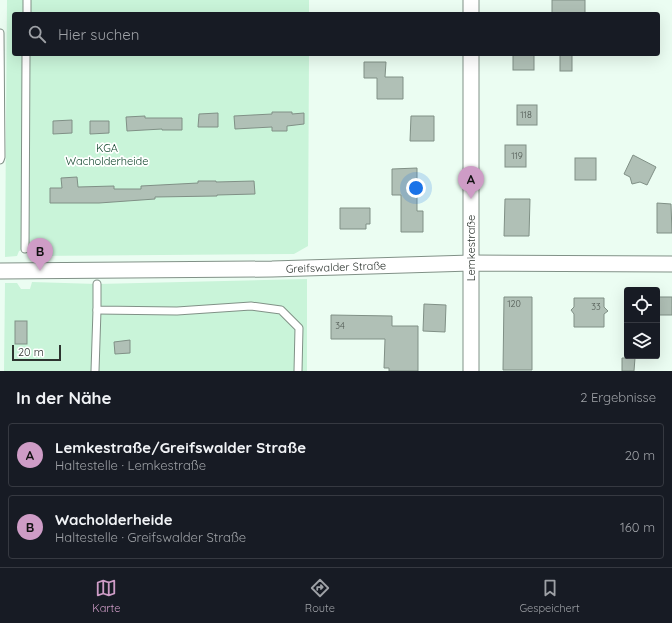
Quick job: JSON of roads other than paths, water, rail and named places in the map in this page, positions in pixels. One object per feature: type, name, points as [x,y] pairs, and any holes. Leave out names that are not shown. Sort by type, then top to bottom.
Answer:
[{"type":"street","points":[[471,12],[472,0]]},
{"type":"street","name":"Lemkestraße","points":[[471,56],[471,371]]},
{"type":"street","name":"Greifswalder Straße","points":[[0,271],[272,269],[471,263],[672,264]]},
{"type":"lane","points":[[27,0],[27,12]]},
{"type":"lane","points":[[0,33],[2,157],[0,160]]},
{"type":"lane","points":[[25,249],[26,56]]},
{"type":"lane","points":[[95,371],[97,284]]},
{"type":"lane","points":[[96,310],[177,311],[251,306],[281,310],[299,328],[298,371]]},
{"type":"place","name":"Lemkestraße/Greifswalder Straße","points":[[471,199]]},
{"type":"place","name":"Wacholderheide","points":[[40,271]]},
{"type":"park label","name":"KGA Wacholderheide","points":[[107,154]]}]
